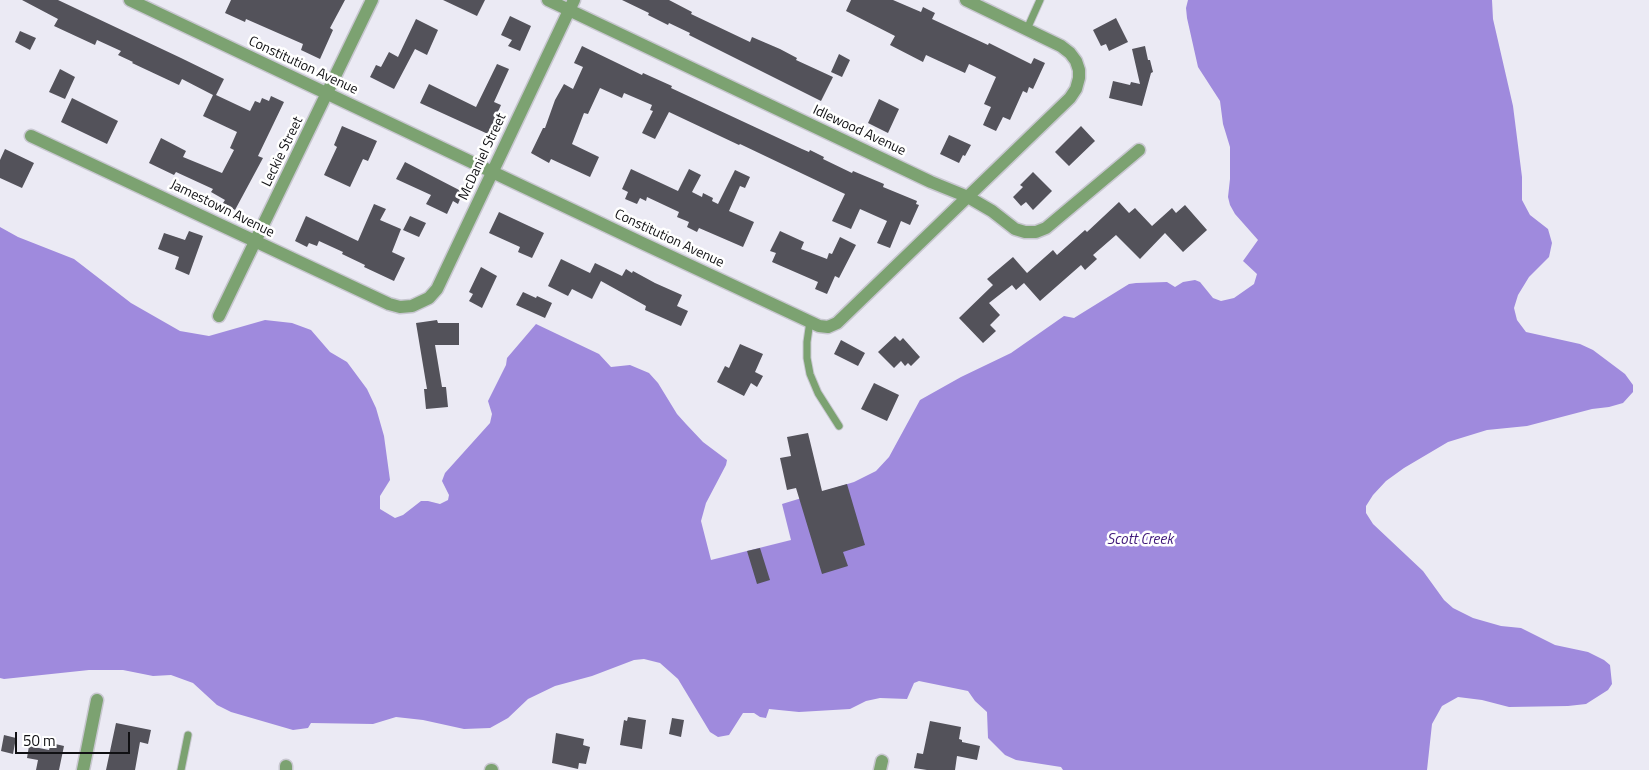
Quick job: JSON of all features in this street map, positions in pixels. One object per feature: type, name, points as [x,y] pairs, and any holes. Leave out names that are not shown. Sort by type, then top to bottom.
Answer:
[{"type":"street","name":"Constitution Avenue","points":[[130,0],[819,326],[837,323],[1070,98],[1076,89],[1079,78],[1076,61],[1070,52],[1027,29]]},
{"type":"street","name":"Leckie Street","points":[[220,316],[372,0]]},
{"type":"street","name":"Idlewood Avenue","points":[[548,0],[571,5],[931,182],[968,197],[992,211],[1015,229],[1025,232],[1036,232],[1046,228],[1139,150]]},
{"type":"street","points":[[966,0],[1027,29]]},
{"type":"street","name":"McDaniel Street","points":[[400,306],[419,304],[429,298],[437,289],[571,5]]},
{"type":"street","name":"Jamestown Avenue","points":[[31,136],[389,304],[400,306]]},
{"type":"street","points":[[83,770],[97,700]]},
{"type":"lane","points":[[1027,29],[1040,0]]},
{"type":"lane","points":[[810,321],[807,342],[810,374],[818,393],[840,426]]},
{"type":"lane","points":[[181,770],[188,735]]},
{"type":"water","name":"Scott Creek","points":[[1188,0],[1492,0],[1493,19],[1513,106],[1522,177],[1522,200],[1530,215],[1548,229],[1552,243],[1549,257],[1529,277],[1518,295],[1514,308],[1517,320],[1526,332],[1580,344],[1593,350],[1625,374],[1633,385],[1633,392],[1623,403],[1609,407],[1592,409],[1527,426],[1487,430],[1448,442],[1386,481],[1366,506],[1366,513],[1373,524],[1423,571],[1444,600],[1453,608],[1473,618],[1501,626],[1521,628],[1555,645],[1588,652],[1610,665],[1612,684],[1608,690],[1586,704],[1509,707],[1482,700],[1458,697],[1442,706],[1432,724],[1427,770],[1063,770],[1061,767],[1016,760],[1005,755],[988,738],[987,712],[975,701],[968,691],[919,681],[914,683],[907,699],[880,698],[866,701],[850,709],[799,712],[769,709],[766,718],[754,713],[743,713],[729,735],[718,737],[710,732],[678,679],[660,663],[644,659],[634,660],[592,676],[555,686],[528,699],[508,718],[490,728],[464,729],[423,720],[396,717],[373,724],[311,723],[308,728],[293,730],[231,712],[217,705],[193,683],[171,675],[153,676],[123,670],[89,670],[0,678],[0,227],[18,237],[74,259],[131,303],[180,331],[209,336],[265,320],[292,323],[311,330],[330,352],[347,362],[367,389],[376,408],[384,436],[390,480],[380,496],[380,509],[395,518],[403,515],[421,501],[440,504],[448,500],[449,495],[442,481],[445,473],[490,423],[492,414],[488,401],[506,365],[507,358],[536,324],[599,354],[611,367],[630,365],[649,373],[658,383],[677,414],[703,442],[727,460],[706,503],[701,521],[711,560],[791,540],[782,504],[854,482],[876,471],[889,457],[920,400],[961,377],[1011,353],[1064,316],[1074,318],[1129,284],[1167,282],[1175,287],[1183,282],[1195,280],[1200,282],[1213,298],[1221,301],[1234,298],[1254,284],[1257,274],[1243,261],[1258,240],[1235,214],[1230,205],[1228,197],[1230,147],[1223,124],[1220,101],[1198,67],[1187,18],[1186,8]]},
{"type":"building","points":[[22,0],[58,0],[181,58],[224,79],[216,95],[250,111],[255,101],[260,103],[262,98],[269,101],[271,96],[284,102],[258,156],[263,158],[235,210],[223,203],[225,200],[211,192],[213,189],[176,172],[174,175],[149,163],[161,138],[186,151],[183,157],[222,173],[234,150],[230,148],[237,132],[203,116],[213,95],[182,79],[179,85],[118,55],[121,51],[97,40],[95,45],[54,26],[58,19]]},
{"type":"building","points":[[231,0],[345,0],[330,28],[333,30],[320,59],[301,50],[303,44],[246,19],[245,22],[225,13]]},
{"type":"building","points":[[443,0],[485,0],[477,16]]},
{"type":"building","points":[[622,0],[669,0],[692,12],[691,14],[750,42],[752,37],[780,49],[797,58],[796,60],[833,77],[821,101],[689,35],[690,33],[648,15],[649,13]]},
{"type":"building","points":[[851,0],[893,0],[921,12],[923,7],[935,13],[932,19],[988,45],[989,43],[1031,64],[1034,58],[1045,63],[1033,89],[1029,87],[1027,93],[1023,91],[1010,120],[1003,117],[996,131],[983,125],[991,107],[984,104],[996,77],[969,64],[965,73],[926,55],[923,62],[890,45],[895,36],[846,11]]},
{"type":"building","points":[[510,16],[531,26],[520,51],[508,46],[512,40],[501,35]]},
{"type":"building","points":[[1116,18],[1128,42],[1109,51],[1106,44],[1101,46],[1093,30]]},
{"type":"building","points":[[416,19],[438,30],[427,55],[415,49],[394,89],[370,77],[376,65],[381,67],[389,52],[398,57]]},
{"type":"building","points":[[20,31],[36,38],[30,50],[15,42]]},
{"type":"building","points":[[582,46],[642,75],[643,73],[672,86],[671,88],[802,149],[809,152],[810,150],[824,157],[823,159],[852,173],[853,171],[884,184],[883,187],[917,201],[916,204],[919,205],[910,225],[901,221],[890,248],[877,243],[887,221],[860,209],[851,229],[832,221],[845,194],[669,112],[655,139],[642,133],[653,111],[650,110],[652,105],[624,93],[622,98],[600,88],[588,114],[584,113],[572,144],[599,157],[590,177],[551,159],[549,163],[531,153],[543,128],[545,128],[555,100],[564,84],[573,89],[583,67],[574,63]]},
{"type":"building","points":[[1145,46],[1153,72],[1151,73],[1142,106],[1109,98],[1113,81],[1130,85],[1131,82],[1140,84],[1132,49]]},
{"type":"building","points":[[839,54],[850,60],[842,77],[831,72]]},
{"type":"building","points":[[497,64],[509,69],[494,102],[501,105],[488,134],[420,103],[429,84],[476,107]]},
{"type":"building","points":[[60,69],[75,77],[65,99],[49,92]]},
{"type":"building","points":[[72,98],[118,121],[107,144],[61,122]]},
{"type":"building","points":[[879,99],[899,109],[888,133],[868,123]]},
{"type":"building","points":[[342,126],[377,141],[368,161],[363,159],[350,187],[324,175],[337,147],[334,145]]},
{"type":"building","points":[[1081,126],[1095,141],[1069,166],[1055,152]]},
{"type":"building","points":[[949,135],[971,145],[959,163],[940,154]]},
{"type":"building","points":[[5,149],[34,163],[22,188],[0,178],[0,160]]},
{"type":"building","points":[[405,162],[463,192],[458,204],[453,201],[447,214],[426,204],[431,195],[396,179]]},
{"type":"building","points":[[631,169],[678,191],[689,169],[701,175],[692,192],[702,197],[703,193],[713,198],[712,201],[718,204],[735,170],[750,177],[745,188],[740,186],[729,211],[754,222],[743,247],[699,228],[697,232],[687,227],[689,222],[677,217],[679,212],[647,197],[646,201],[640,198],[637,204],[625,199],[628,192],[622,189]]},
{"type":"building","points":[[1033,172],[1052,191],[1033,210],[1026,202],[1021,206],[1013,197],[1023,187],[1020,185]]},
{"type":"building","points":[[1119,202],[1129,213],[1135,208],[1152,226],[1172,208],[1176,213],[1185,205],[1207,230],[1183,252],[1165,233],[1140,259],[1116,235],[1093,255],[1097,259],[1085,270],[1081,265],[1040,301],[1024,283],[1016,290],[1012,285],[989,303],[1000,315],[990,325],[996,331],[983,343],[959,318],[993,285],[987,279],[1013,257],[1027,273],[1053,250],[1057,255],[1085,230],[1087,232]]},
{"type":"building","points":[[374,204],[386,209],[380,220],[401,229],[392,252],[405,258],[394,281],[364,267],[365,265],[342,254],[343,252],[319,241],[317,246],[309,243],[307,247],[295,241],[306,216],[358,241]]},
{"type":"building","points":[[499,212],[544,233],[532,258],[518,252],[520,247],[489,233]]},
{"type":"building","points":[[410,216],[426,223],[419,237],[403,230]]},
{"type":"building","points":[[189,231],[203,236],[189,275],[175,269],[179,257],[158,249],[164,233],[185,240]]},
{"type":"building","points":[[780,231],[804,242],[801,249],[827,259],[829,253],[832,254],[840,237],[856,245],[839,278],[835,276],[827,294],[815,289],[818,282],[772,262],[776,253],[770,251]]},
{"type":"building","points":[[561,259],[590,273],[595,263],[622,276],[626,269],[632,273],[633,271],[682,295],[677,306],[688,311],[681,326],[645,310],[646,306],[601,281],[592,299],[572,289],[568,296],[548,286]]},
{"type":"building","points":[[481,267],[497,276],[482,308],[469,301],[473,294],[469,292]]},
{"type":"building","points":[[523,292],[552,303],[545,318],[516,305]]},
{"type":"building","points":[[437,320],[438,323],[459,323],[459,345],[435,345],[442,387],[446,387],[448,407],[426,409],[424,389],[427,389],[416,323]]},
{"type":"building","points":[[895,336],[900,341],[903,338],[920,357],[911,366],[908,363],[905,366],[901,361],[894,368],[878,352]]},
{"type":"building","points":[[841,340],[865,353],[858,366],[834,354]]},
{"type":"building","points":[[740,344],[763,354],[755,372],[763,376],[757,387],[751,383],[744,396],[717,382],[725,366],[729,368]]},
{"type":"building","points":[[874,383],[899,395],[887,421],[861,409]]},
{"type":"building","points":[[808,433],[822,491],[847,484],[865,545],[843,552],[848,566],[822,574],[796,488],[787,490],[780,458],[791,456],[787,437]]},
{"type":"building","points":[[760,548],[770,580],[757,584],[747,551]]},
{"type":"building","points":[[628,717],[646,720],[642,749],[620,745],[624,720],[627,721]]},
{"type":"building","points":[[672,718],[684,720],[681,737],[669,734]]},
{"type":"building","points":[[930,721],[961,727],[959,739],[962,742],[980,746],[977,760],[957,756],[955,770],[914,768],[917,753],[923,754]]},
{"type":"building","points":[[116,723],[151,730],[148,744],[140,742],[135,770],[106,770]]},
{"type":"building","points":[[556,733],[584,739],[583,745],[590,747],[586,764],[579,763],[578,769],[552,763]]},
{"type":"building","points":[[4,735],[16,738],[13,754],[1,751]]},
{"type":"building","points":[[51,743],[64,746],[59,770],[36,770],[38,760],[27,758],[29,746],[49,750]]}]
